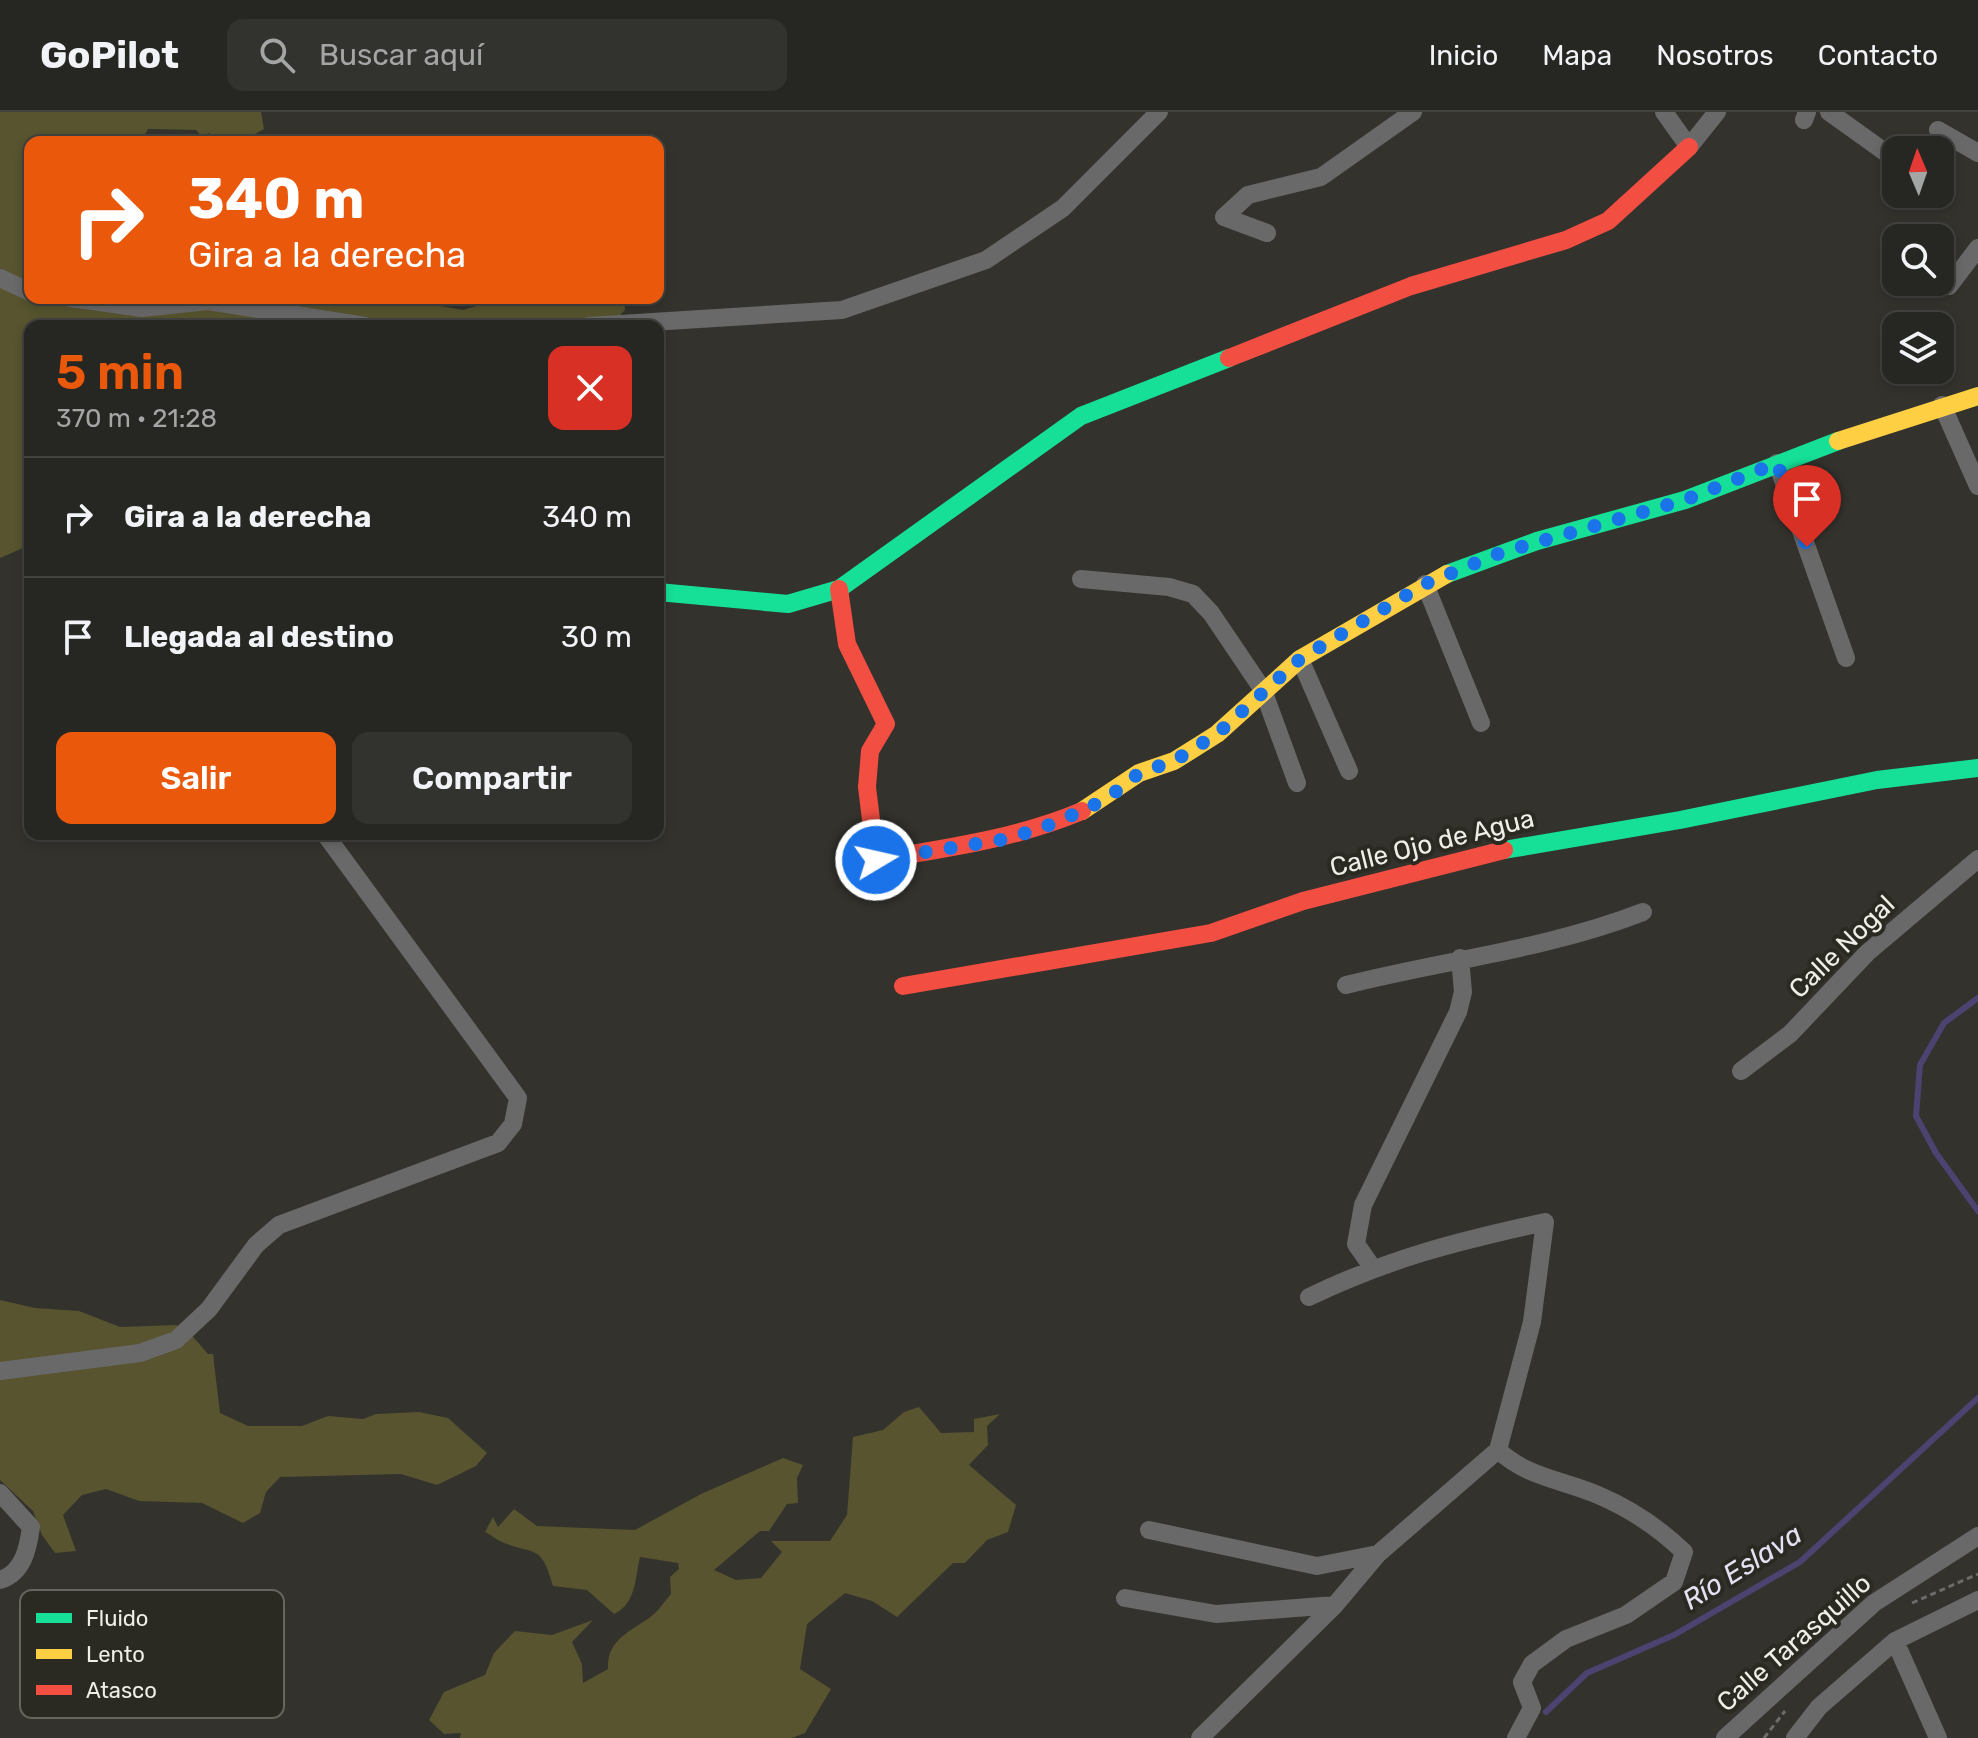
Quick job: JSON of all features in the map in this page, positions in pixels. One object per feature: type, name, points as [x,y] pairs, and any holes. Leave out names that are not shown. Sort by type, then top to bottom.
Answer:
[{"type":"street","points":[[664,321],[842,310],[986,260],[1063,208],[1159,112]]},
{"type":"street","points":[[1267,233],[1224,217],[1248,195],[1321,177],[1413,112]]},
{"type":"street","points":[[1664,112],[1689,147]]},
{"type":"street","points":[[664,593],[788,604],[839,589],[1081,416],[1411,286],[1566,240],[1608,221],[1689,147],[1717,112]]},
{"type":"street","points":[[1829,112],[1882,150]]},
{"type":"street","points":[[1938,130],[1978,153]]},
{"type":"street","points":[[1954,279],[1978,248]]},
{"type":"street","points":[[0,278],[24,289]]},
{"type":"street","points":[[114,304],[142,308],[180,304]]},
{"type":"street","points":[[227,304],[327,320]]},
{"type":"street","points":[[839,589],[847,644],[886,724],[870,751],[867,787],[876,860],[1000,840],[1037,830],[1089,808],[1139,773],[1174,761],[1217,734],[1300,659],[1425,584],[1500,553],[1685,500],[1777,463],[1942,405],[1978,396]]},
{"type":"street","points":[[1942,405],[1978,486]]},
{"type":"street","points":[[1777,463],[1846,658]]},
{"type":"street","points":[[1081,579],[1169,587],[1193,594],[1211,613],[1263,690],[1297,783]]},
{"type":"street","points":[[1425,584],[1481,723]]},
{"type":"street","points":[[1300,659],[1349,771]]},
{"type":"street","name":"Calle Ojo de Agua","points":[[903,986],[1211,933],[1303,901],[1523,845],[1680,820],[1877,780],[1978,768]]},
{"type":"street","points":[[0,1371],[140,1353],[176,1340],[209,1309],[256,1245],[279,1225],[498,1143],[513,1124],[518,1098],[329,840]]},
{"type":"street","name":"Calle Nogal","points":[[1741,1071],[1790,1034],[1867,953],[1978,859]]},
{"type":"street","points":[[1346,985],[1607,926],[1643,912]]},
{"type":"street","points":[[1372,1267],[1356,1244],[1363,1205],[1458,1012],[1463,992],[1460,958]]},
{"type":"street","points":[[1200,1738],[1335,1605],[1378,1554],[1498,1450],[1532,1322],[1545,1222],[1458,1241],[1372,1267],[1309,1297]]},
{"type":"street","points":[[1498,1450],[1517,1468],[1597,1494],[1655,1524],[1684,1552],[1674,1582],[1626,1615],[1566,1639],[1532,1664],[1522,1682],[1532,1708],[1516,1738]]},
{"type":"street","points":[[0,1493],[31,1527],[27,1555],[9,1578],[0,1580]]},
{"type":"street","points":[[1149,1530],[1317,1566],[1378,1554]]},
{"type":"street","name":"Calle Tarasquillo","points":[[1725,1738],[1874,1603],[1978,1536]]},
{"type":"street","points":[[1125,1598],[1216,1614],[1335,1605]]},
{"type":"street","points":[[1795,1738],[1819,1707],[1895,1641],[1978,1600]]},
{"type":"street","points":[[1895,1641],[1938,1738]]},
{"type":"shaded area","points":[[0,112],[261,112],[264,129],[251,136],[216,136],[208,133],[201,136],[196,130],[148,129],[144,136],[24,136],[24,304],[430,304],[463,310],[483,304],[624,304],[625,310],[615,320],[597,317],[584,320],[24,320],[24,548],[0,558]]},
{"type":"shaded area","points":[[0,1300],[35,1308],[79,1311],[120,1327],[176,1325],[187,1330],[208,1354],[213,1354],[220,1413],[248,1426],[302,1426],[328,1416],[363,1419],[376,1414],[419,1412],[448,1418],[487,1453],[476,1466],[437,1485],[401,1474],[280,1477],[266,1492],[260,1513],[243,1523],[202,1503],[139,1501],[106,1489],[82,1495],[63,1515],[76,1551],[55,1553],[42,1535],[33,1511],[0,1480]]},
{"type":"shaded area","points":[[919,1407],[941,1433],[974,1432],[974,1419],[1000,1414],[987,1426],[988,1445],[969,1465],[1016,1505],[1008,1532],[987,1540],[965,1563],[953,1563],[897,1617],[872,1601],[845,1593],[807,1624],[800,1669],[831,1689],[805,1733],[792,1738],[460,1738],[461,1733],[444,1734],[429,1720],[444,1692],[485,1675],[494,1653],[515,1631],[552,1635],[593,1620],[572,1642],[582,1664],[583,1683],[608,1669],[615,1644],[661,1607],[671,1594],[670,1577],[679,1569],[678,1563],[640,1557],[631,1597],[614,1614],[587,1590],[553,1586],[545,1563],[535,1553],[500,1541],[485,1532],[493,1517],[498,1527],[514,1509],[537,1526],[635,1530],[701,1494],[783,1458],[803,1465],[797,1478],[798,1503],[787,1504],[769,1531],[760,1531],[714,1570],[736,1580],[761,1578],[782,1552],[771,1541],[830,1541],[847,1515],[853,1437],[883,1430],[904,1412]]},
{"type":"waterway","name":"Río Eslava","points":[[1978,998],[1944,1023],[1920,1065],[1916,1116],[1936,1153],[1978,1211]]},
{"type":"waterway","name":"Río Eslava","points":[[1546,1712],[1587,1673],[1674,1635],[1800,1562],[1978,1398]]},
{"type":"traffic: fast","points":[[664,593],[788,604],[839,589],[1081,416],[1229,358]]},
{"type":"traffic: fast","points":[[1447,574],[1537,541],[1685,500],[1838,441]]},
{"type":"traffic: fast","points":[[1504,850],[1680,820],[1877,780],[1978,768]]},
{"type":"traffic: slow","points":[[1838,441],[1978,396]]},
{"type":"traffic: slow","points":[[1082,811],[1139,773],[1174,761],[1217,734],[1300,659],[1447,574]]},
{"type":"traffic: jam","points":[[1229,358],[1411,286],[1566,240],[1608,221],[1689,147]]},
{"type":"traffic: jam","points":[[839,589],[847,644],[886,724],[870,751],[867,787],[876,860],[1006,836],[1082,811]]},
{"type":"traffic: jam","points":[[903,986],[1211,933],[1303,901],[1504,850]]},
{"type":"route","points":[[876,860],[1000,840],[1037,830],[1089,808],[1139,773],[1174,761],[1217,734],[1300,659],[1425,584],[1500,553],[1685,500],[1777,463],[1807,547]]}]
